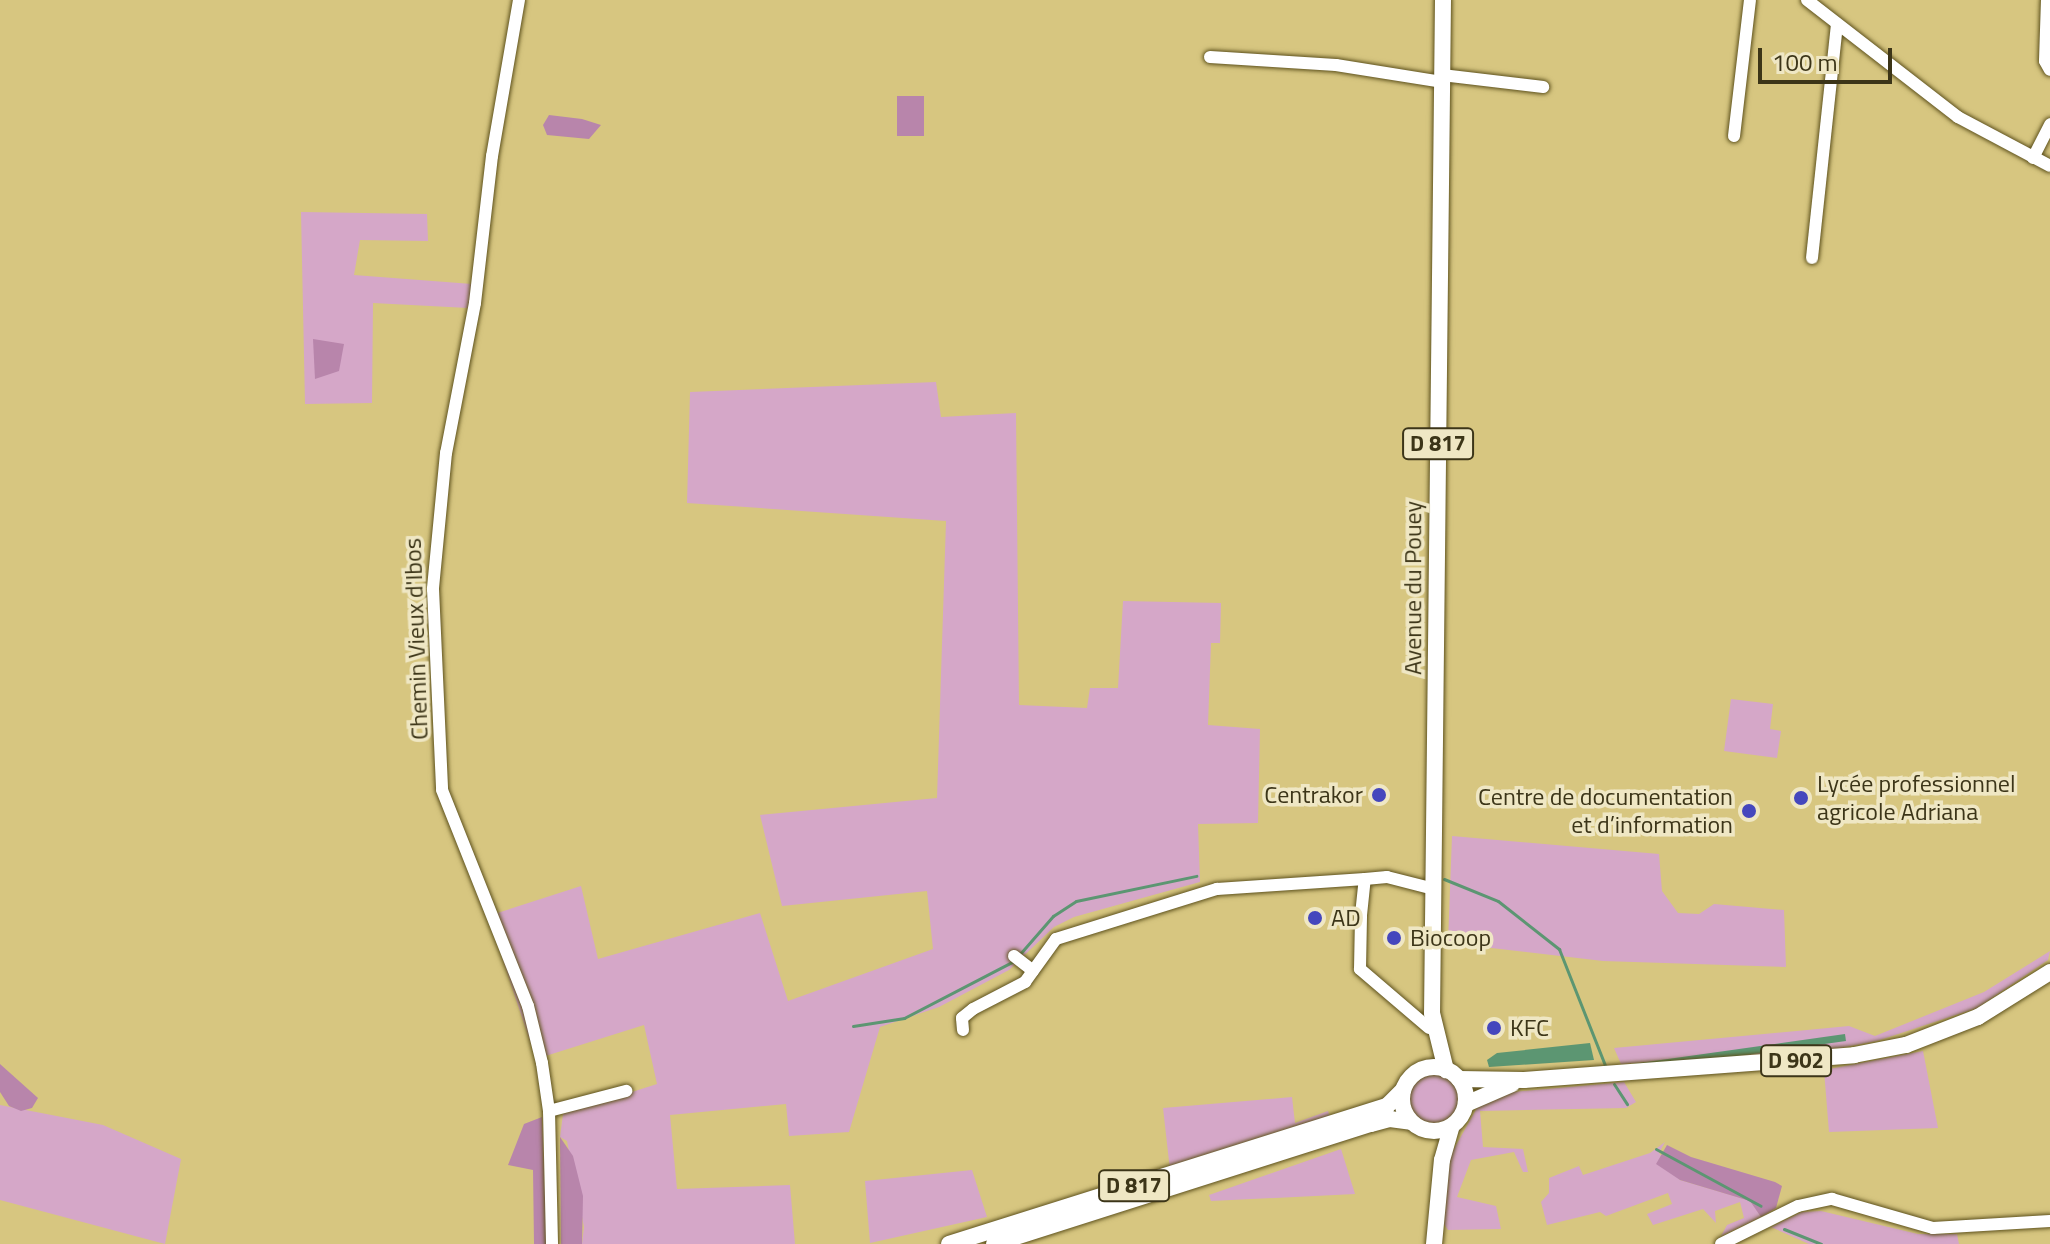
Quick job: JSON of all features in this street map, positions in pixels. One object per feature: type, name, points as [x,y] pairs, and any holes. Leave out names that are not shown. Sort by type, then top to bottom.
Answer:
[{"type":"main road","name":"Avenue du Pouey","points":[[1434,889],[1443,0]]},
{"type":"main road","name":"D 817","points":[[1421,1070],[1431,1021],[1434,889]]},
{"type":"main road","name":"D 902","points":[[1453,1074],[1524,1080],[1867,1053],[1906,1045],[1978,1017],[2050,972]]},
{"type":"main road","name":"D 817","points":[[1431,1021],[1453,1074]]},
{"type":"main road","points":[[1434,1244],[1442,1160],[1452,1126],[1466,1104],[1453,1074],[1421,1070],[1403,1090],[1403,1107],[1411,1122],[1429,1131],[1452,1126]]},
{"type":"main road","name":"D 902","points":[[1466,1104],[1524,1080]]},
{"type":"main road","name":"D 817","points":[[949,1244],[1387,1106],[1403,1090]]},
{"type":"main road","name":"D 817","points":[[994,1244],[1371,1124],[1390,1119],[1411,1122]]},
{"type":"main road","points":[[1429,1131],[1442,1160]]},
{"type":"street","points":[[1734,136],[1750,0]]},
{"type":"street","points":[[1807,0],[1958,117],[2050,166]]},
{"type":"street","points":[[2047,0],[2045,61],[2050,70]]},
{"type":"street","name":"Chemin Vieux d'Ibos","points":[[518,3],[492,156],[475,303],[446,453],[433,589],[442,790],[528,1006],[549,1111],[552,1244]]},
{"type":"street","points":[[1812,258],[1837,24]]},
{"type":"street","points":[[1210,57],[1336,65],[1442,79],[1543,87]]},
{"type":"street","points":[[2033,158],[2050,124]]},
{"type":"street","points":[[963,1030],[962,1018],[1025,982],[1056,939],[1217,889],[1387,877],[1434,889]]},
{"type":"street","points":[[1365,879],[1360,969],[1431,1021]]},
{"type":"street","points":[[1016,957],[1033,971]]},
{"type":"street","points":[[549,1111],[626,1091]]},
{"type":"street","points":[[1721,1244],[1798,1206],[1832,1199],[1933,1228],[2050,1221]]},
{"type":"shaded area","points":[[897,96],[924,96],[924,136],[897,136]]},
{"type":"shaded area","points":[[549,115],[601,125],[589,139],[547,135],[543,125]]},
{"type":"shaded area","points":[[301,212],[427,214],[428,241],[360,240],[354,275],[472,284],[468,308],[373,303],[372,403],[305,404]]},
{"type":"shaded area","points":[[313,339],[344,344],[339,371],[315,379]]},
{"type":"shaded area","points":[[936,382],[941,417],[1016,413],[1019,705],[1087,708],[1090,688],[1118,688],[1123,601],[1221,603],[1220,643],[1211,643],[1208,725],[1260,729],[1258,823],[1198,824],[1200,882],[1074,917],[1054,927],[1009,970],[939,1007],[880,1027],[849,1132],[789,1136],[786,1104],[670,1115],[677,1189],[790,1185],[795,1244],[582,1244],[584,1227],[567,1141],[560,1137],[563,1114],[657,1084],[644,1025],[536,1059],[488,916],[581,886],[598,959],[760,913],[788,1001],[933,949],[927,891],[782,906],[760,815],[937,798],[946,521],[687,503],[690,392]]},
{"type":"shaded area","points":[[1731,699],[1773,704],[1770,729],[1781,731],[1777,758],[1724,751]]},
{"type":"shaded area","points":[[1452,836],[1659,854],[1662,891],[1678,913],[1699,914],[1714,904],[1784,910],[1786,967],[1603,961],[1448,943]]},
{"type":"shaded area","points":[[2050,951],[2048,960],[1977,1008],[1877,1041],[1840,1048],[1621,1064],[1614,1048],[1849,1026],[1875,1036],[1984,992]]},
{"type":"shaded area","points":[[1845,1034],[1846,1041],[1626,1072],[1625,1065]]},
{"type":"shaded area","points":[[1590,1043],[1594,1060],[1489,1067],[1487,1060],[1497,1053]]},
{"type":"shaded area","points":[[1923,1051],[1938,1128],[1829,1132],[1824,1070]]},
{"type":"shaded area","points":[[0,1064],[38,1098],[32,1108],[21,1111],[9,1106],[0,1092]]},
{"type":"shaded area","points":[[1434,1073],[1452,1080],[1459,1098],[1452,1116],[1434,1123],[1416,1116],[1409,1098],[1416,1080]]},
{"type":"shaded area","points":[[1624,1082],[1636,1102],[1626,1108],[1480,1111],[1483,1147],[1523,1149],[1528,1172],[1523,1172],[1514,1152],[1471,1160],[1457,1197],[1496,1206],[1501,1229],[1448,1230],[1444,1224],[1450,1156],[1478,1106],[1512,1092]]},
{"type":"shaded area","points":[[1292,1097],[1295,1123],[1328,1111],[1330,1117],[1170,1170],[1163,1108]]},
{"type":"shaded area","points":[[0,1105],[103,1125],[181,1159],[165,1244],[0,1200]]},
{"type":"shaded area","points":[[542,1117],[547,1244],[534,1244],[533,1170],[508,1165],[524,1124]]},
{"type":"shaded area","points":[[560,1137],[573,1156],[583,1196],[582,1244],[561,1244]]},
{"type":"shaded area","points":[[1665,1142],[1659,1153],[1680,1180],[1751,1201],[1761,1217],[1721,1236],[1727,1225],[1744,1218],[1740,1202],[1715,1211],[1716,1223],[1703,1209],[1653,1225],[1647,1214],[1672,1204],[1668,1193],[1606,1216],[1600,1212],[1547,1225],[1541,1202],[1549,1193],[1549,1178],[1579,1166],[1583,1175],[1650,1153]]},
{"type":"shaded area","points":[[1667,1145],[1691,1157],[1782,1186],[1776,1208],[1761,1217],[1750,1201],[1680,1180],[1656,1164]]},
{"type":"shaded area","points":[[1341,1149],[1355,1194],[1211,1201],[1209,1195]]},
{"type":"shaded area","points":[[972,1170],[987,1217],[870,1243],[865,1181]]},
{"type":"shaded area","points":[[1821,1211],[1918,1234],[1957,1234],[1959,1244],[1809,1244],[1771,1227],[1802,1212]]},
{"type":"waterway","points":[[1019,955],[1053,916],[1076,901],[1196,876]]},
{"type":"waterway","points":[[1444,879],[1498,901],[1559,949],[1605,1065]]},
{"type":"waterway","points":[[853,1026],[904,1018],[1014,961]]},
{"type":"waterway","points":[[1614,1084],[1627,1104]]},
{"type":"waterway","points":[[1656,1149],[1761,1206]]},
{"type":"waterway","points":[[1784,1229],[1821,1244]]},
{"type":"place","name":"Centrakor","points":[[1379,795]]},
{"type":"place","name":"Lycée professionnel agricole Adriana","points":[[1801,798]]},
{"type":"place","name":"Centre de documentation et d’information","points":[[1749,811]]},
{"type":"place","name":"AD","points":[[1315,918]]},
{"type":"place","name":"Biocoop","points":[[1394,938]]},
{"type":"place","name":"KFC","points":[[1494,1028]]}]
